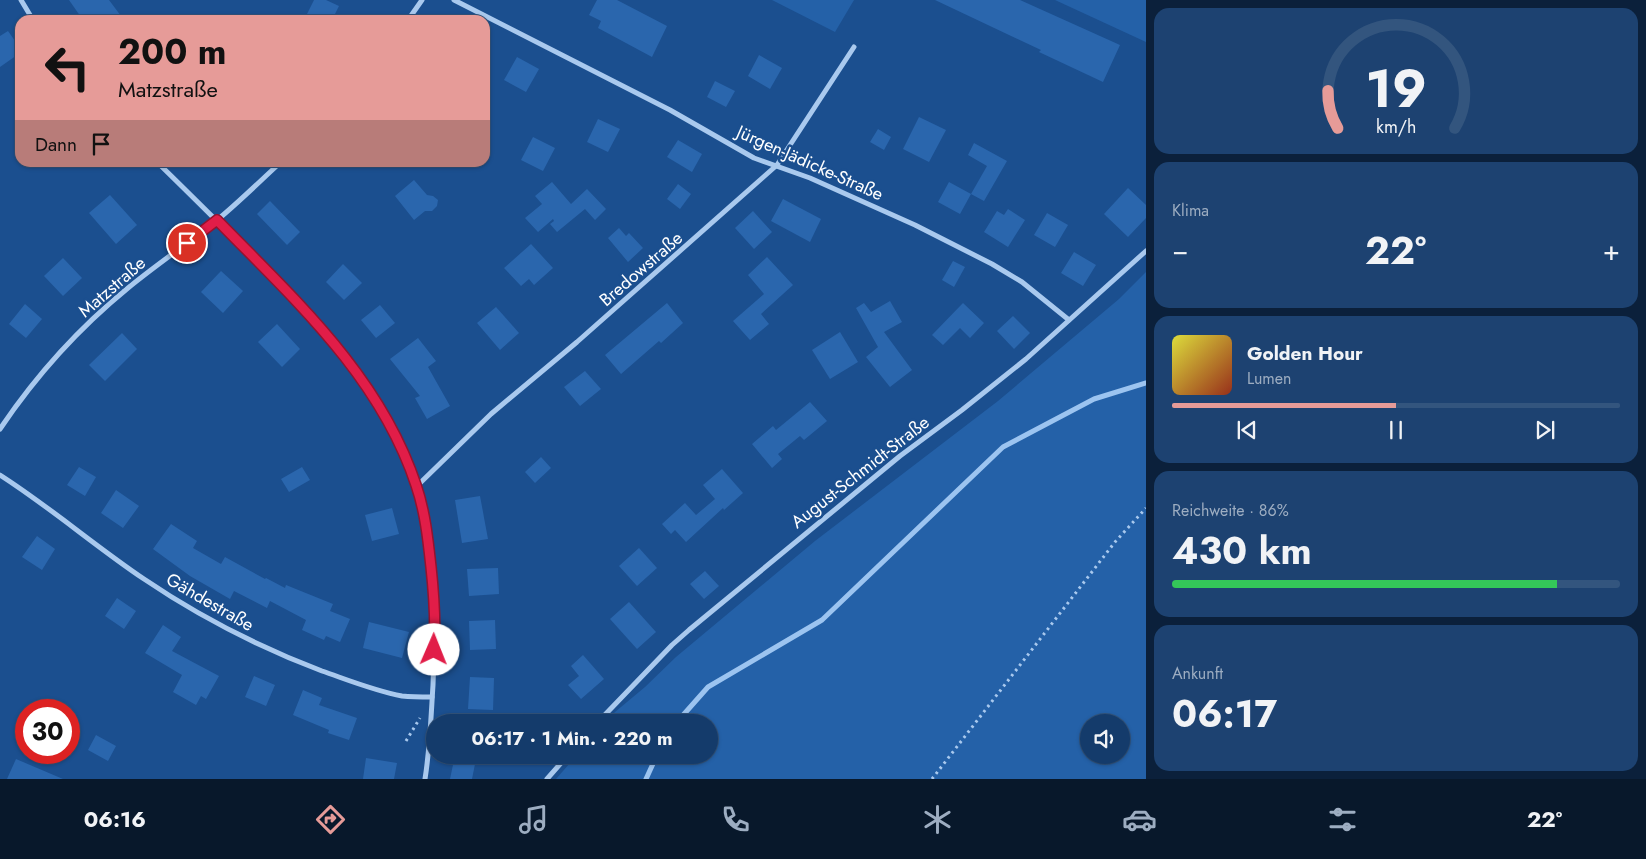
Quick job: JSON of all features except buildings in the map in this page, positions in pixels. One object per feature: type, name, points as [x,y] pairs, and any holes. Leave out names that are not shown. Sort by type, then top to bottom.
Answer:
[{"type":"street","points":[[21,0],[30,15]]},
{"type":"street","points":[[412,15],[422,0]]},
{"type":"street","name":"Jürgen-Jädicke-Straße","points":[[454,0],[483,15]]},
{"type":"street","name":"Jürgen-Jädicke-Straße","points":[[490,18],[670,110],[754,158],[810,178],[915,225],[992,264],[1022,282],[1069,320]]},
{"type":"street","name":"Bredowstraße","points":[[417,486],[491,414],[578,342],[777,165],[854,47]]},
{"type":"street","points":[[162,167],[318,323],[349,361],[387,417],[400,442],[417,486],[426,527],[434,598],[435,635],[432,697],[429,753],[425,779]]},
{"type":"street","name":"Matzstraße","points":[[0,429],[17,403],[60,353],[98,315],[127,289],[217,220],[275,167]]},
{"type":"street","name":"August-Schmidt-Straße","points":[[606,714],[672,645],[695,624],[900,456],[1026,359],[1146,251]]},
{"type":"street","name":"Gähdestraße","points":[[0,475],[48,507],[143,579],[232,632],[297,661],[357,683],[402,696],[432,697]]},
{"type":"street","points":[[547,779],[560,764]]},
{"type":"path","points":[[932,779],[1115,542],[1146,508]]},
{"type":"shaded area","points":[[772,0],[854,0],[835,32]]},
{"type":"shaded area","points":[[1055,0],[1146,0],[1146,42]]},
{"type":"shaded area","points":[[1146,272],[1146,779],[556,779],[569,764],[718,764],[718,714],[613,714],[676,657],[815,541],[998,401],[1119,299]]},
{"type":"waterway","points":[[684,714],[708,687],[822,620],[1003,447],[1094,399],[1146,383]]},
{"type":"waterway","points":[[646,779],[653,764]]},
{"type":"route","points":[[187,243],[217,220],[324,330],[359,374],[387,417],[400,442],[417,486],[426,527],[434,598],[434,650]]}]
